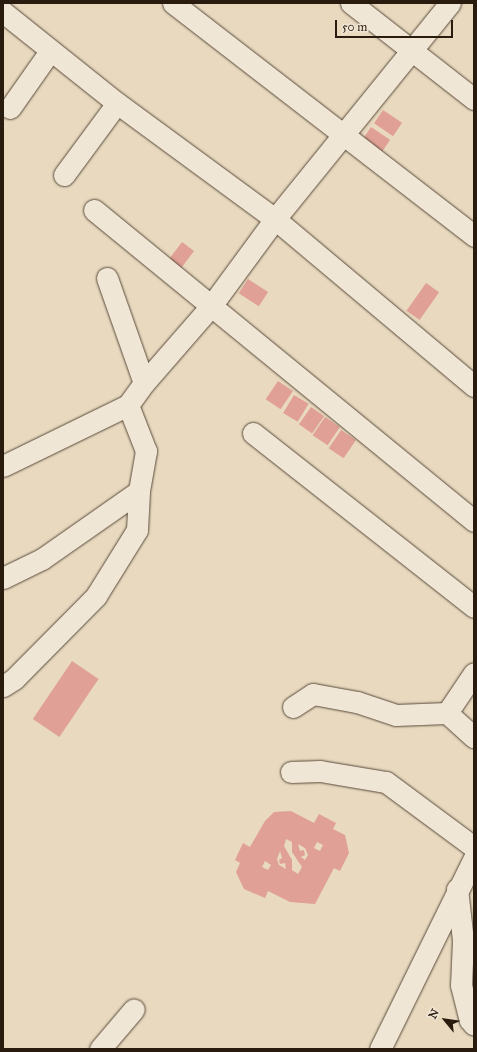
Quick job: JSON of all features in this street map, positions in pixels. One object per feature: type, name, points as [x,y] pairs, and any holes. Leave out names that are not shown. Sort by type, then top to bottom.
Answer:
[{"type":"street","points":[[173,3],[474,236]]},
{"type":"street","points":[[351,3],[474,99]]},
{"type":"street","points":[[3,466],[128,405],[144,383],[211,306],[275,219],[413,51],[450,3]]},
{"type":"street","points":[[3,12],[117,103],[275,219],[474,386]]},
{"type":"street","points":[[10,108],[50,51]]},
{"type":"street","points":[[64,175],[117,103]]},
{"type":"street","points":[[94,210],[474,521]]},
{"type":"street","points":[[107,278],[144,383]]},
{"type":"street","points":[[3,686],[14,679],[96,596],[137,530],[139,491],[146,451],[128,405]]},
{"type":"street","points":[[253,433],[474,607]]},
{"type":"street","points":[[3,578],[42,559],[139,491]]},
{"type":"street","points":[[447,713],[474,674]]},
{"type":"street","points":[[292,707],[313,694],[357,702],[396,715],[447,713],[474,737]]},
{"type":"street","points":[[291,772],[320,771],[386,782],[473,859],[380,1049]]},
{"type":"street","points":[[457,889],[463,940],[461,985],[470,1020],[474,1025]]},
{"type":"street","points":[[100,1049],[134,1009]]},
{"type":"building","points":[[383,110],[402,123],[393,136],[374,123]]},
{"type":"building","points":[[371,127],[390,140],[381,153],[362,140]]},
{"type":"building","points":[[182,242],[194,251],[179,271],[167,262]]},
{"type":"building","points":[[248,279],[268,292],[259,306],[239,293]]},
{"type":"building","points":[[426,283],[439,292],[420,320],[406,311]]},
{"type":"building","points":[[278,381],[293,391],[281,409],[266,399]]},
{"type":"building","points":[[294,395],[309,404],[298,422],[283,413]]},
{"type":"building","points":[[311,407],[324,416],[312,433],[299,424]]},
{"type":"building","points":[[325,417],[340,427],[328,445],[313,435]]},
{"type":"building","points":[[341,430],[356,440],[344,458],[329,448]]},
{"type":"building","points":[[72,661],[99,679],[59,737],[33,719]]},
{"type":"building","points":[[291,811],[314,823],[319,814],[336,823],[333,829],[345,835],[349,853],[340,871],[334,868],[315,904],[290,902],[268,891],[265,898],[244,889],[236,872],[240,863],[235,860],[243,843],[250,847],[265,821],[274,812]],"holes":[[[286,839],[292,842],[292,852],[302,867],[298,874],[292,870],[292,860],[284,846]],[[317,842],[323,845],[320,851],[314,848]],[[298,844],[305,848],[308,855],[305,860],[301,857],[305,855],[304,850],[300,851]],[[280,851],[282,858],[279,860],[280,864],[285,863],[286,869],[279,865],[277,859]],[[265,861],[271,865],[268,870],[262,867]]]}]
